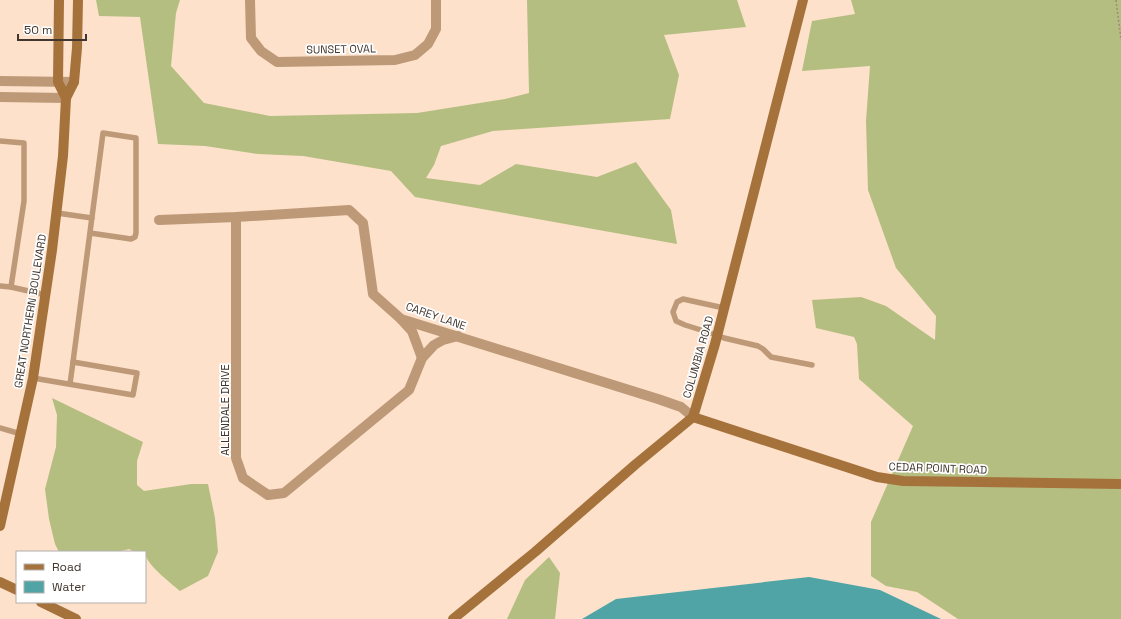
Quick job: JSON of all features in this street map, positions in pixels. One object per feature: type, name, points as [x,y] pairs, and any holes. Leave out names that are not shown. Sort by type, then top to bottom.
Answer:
[{"type":"street","name":"GREAT NORTHERN BOULEVARD","points":[[59,0],[58,82],[66,98]]},
{"type":"street","name":"GREAT NORTHERN BOULEVARD","points":[[0,526],[33,378],[46,295],[63,156],[66,98],[74,82],[77,48],[78,0]]},
{"type":"street","name":"SUNSET OVAL","points":[[250,0],[251,38],[261,51],[277,62],[395,60],[415,55],[428,44],[436,29],[436,0]]},
{"type":"street","name":"COLUMBIA ROAD","points":[[693,417],[717,335],[803,0]]},
{"type":"street","points":[[0,81],[74,82]]},
{"type":"street","points":[[0,97],[66,98]]},
{"type":"street","name":"CAREY LANE","points":[[159,220],[349,210],[363,223],[373,294],[401,319],[658,399],[681,407],[693,417]]},
{"type":"street","name":"ALLENDALE DRIVE","points":[[236,217],[236,458],[243,478],[268,495],[284,493],[409,390],[422,358],[434,345],[443,340],[458,336]]},
{"type":"street","points":[[401,319],[412,331],[422,358]]},
{"type":"street","points":[[453,619],[536,552],[636,464],[693,417]]},
{"type":"street","name":"CEDAR POINT ROAD","points":[[693,417],[877,477],[903,481],[1121,484]]},
{"type":"street","points":[[0,582],[16,590]]},
{"type":"street","points":[[43,603],[76,619]]},
{"type":"lane","points":[[70,384],[103,133],[136,138],[135,237],[132,239],[90,233]]},
{"type":"lane","points":[[0,140],[24,143],[24,201],[11,287]]},
{"type":"lane","points":[[57,213],[92,218]]},
{"type":"lane","points":[[0,286],[46,295]]},
{"type":"lane","points":[[724,308],[683,299],[677,302],[673,309],[676,321],[679,323],[724,338],[758,346],[771,357],[812,365]]},
{"type":"lane","points":[[33,378],[133,395],[137,373],[73,362]]},
{"type":"lane","points":[[0,428],[21,434]]},
{"type":"path","points":[[1116,0],[1121,40]]},
{"type":"green space","points":[[96,0],[180,0],[176,13],[171,66],[204,103],[270,116],[417,113],[505,99],[529,93],[527,0],[737,0],[746,27],[664,35],[679,75],[670,119],[493,131],[441,146],[434,165],[426,178],[480,185],[516,164],[597,177],[636,162],[671,210],[677,244],[415,197],[391,171],[303,156],[258,154],[205,146],[158,144],[140,17],[99,16]]},
{"type":"green space","points":[[851,0],[1121,0],[1121,619],[958,619],[917,592],[886,586],[871,576],[871,522],[913,426],[859,379],[857,344],[854,337],[816,328],[812,300],[861,297],[886,306],[935,340],[936,316],[896,268],[868,190],[866,121],[870,66],[802,71],[812,21],[855,14]]},
{"type":"green space","points":[[52,398],[143,442],[137,461],[137,485],[144,491],[191,484],[208,484],[215,518],[218,552],[208,576],[180,591],[154,568],[146,557],[146,551],[133,551],[129,549],[121,551],[58,551],[55,544],[49,519],[45,489],[56,447],[57,415]]},
{"type":"green space","points":[[549,557],[560,573],[555,619],[507,619],[525,580]]},
{"type":"water","points":[[809,577],[880,590],[941,619],[582,619],[616,599]]}]
